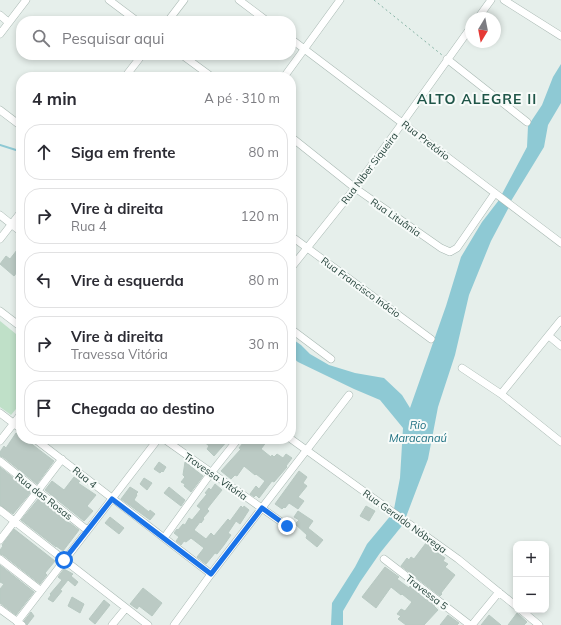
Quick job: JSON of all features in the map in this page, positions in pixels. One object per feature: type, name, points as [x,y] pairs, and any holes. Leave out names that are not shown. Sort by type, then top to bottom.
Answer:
[{"type":"street","points":[[0,34],[26,0]]},
{"type":"street","points":[[108,0],[129,16]]},
{"type":"street","points":[[172,16],[184,0]]},
{"type":"street","points":[[239,0],[260,16]]},
{"type":"street","points":[[288,72],[340,0]]},
{"type":"street","points":[[482,12],[491,0]]},
{"type":"street","points":[[504,0],[561,36]]},
{"type":"street","points":[[0,15],[8,22]]},
{"type":"street","name":"Rua Niber Siqueira","points":[[296,262],[355,188],[465,35]]},
{"type":"street","name":"Rua Pretório","points":[[296,43],[561,243]]},
{"type":"street","points":[[447,59],[527,122]]},
{"type":"street","points":[[129,72],[138,60]]},
{"type":"street","points":[[189,60],[205,72]]},
{"type":"street","points":[[0,110],[16,122]]},
{"type":"street","name":"Rua Lituânia","points":[[296,141],[355,188],[450,252],[457,248],[495,193]]},
{"type":"street","points":[[0,215],[16,228]]},
{"type":"street","points":[[0,239],[16,218]]},
{"type":"street","name":"Rua Francisco Inácio","points":[[296,240],[431,339]]},
{"type":"street","points":[[0,310],[16,323]]},
{"type":"street","points":[[501,394],[561,320]]},
{"type":"street","points":[[296,333],[331,358]]},
{"type":"street","points":[[549,336],[561,346]]},
{"type":"street","points":[[462,368],[501,394],[561,442]]},
{"type":"street","points":[[174,625],[211,574],[349,395]]},
{"type":"street","points":[[0,413],[16,426]]},
{"type":"street","points":[[0,441],[16,420]]},
{"type":"street","name":"Rua Geraldo Nóbrega","points":[[296,443],[458,559],[513,604]]},
{"type":"street","name":"Rua 4","points":[[41,444],[211,574]]},
{"type":"street","points":[[0,609],[19,623],[40,590],[154,444]]},
{"type":"street","name":"Travessa Vitória","points":[[171,444],[287,526]]},
{"type":"street","points":[[164,538],[234,444]]},
{"type":"street","points":[[0,540],[62,459]]},
{"type":"street","name":"Rua das Rosas","points":[[0,461],[87,530]]},
{"type":"street","points":[[0,510],[148,625]]},
{"type":"street","points":[[0,559],[40,590]]},
{"type":"street","name":"Travessa 5","points":[[384,559],[471,625]]},
{"type":"street","points":[[471,625],[499,592]]},
{"type":"street","points":[[112,625],[126,608]]},
{"type":"street","points":[[523,613],[530,622],[540,625]]},
{"type":"path","points":[[374,0],[447,59]]},
{"type":"green space","points":[[0,321],[16,334],[16,409],[11,415],[0,407]]},
{"type":"water","points":[[561,64],[561,103],[548,125],[544,147],[511,201],[502,194],[527,147],[528,126],[542,105],[553,77]]},
{"type":"water","name":"Rio Maracanaú","points":[[499,200],[509,207],[491,241],[469,295],[455,355],[438,407],[428,459],[406,517],[394,509],[400,478],[403,428],[380,400],[298,362],[296,360],[296,342],[310,354],[329,365],[355,373],[384,378],[402,395],[410,408],[446,306],[461,257],[482,222]]},
{"type":"water","points":[[392,514],[403,523],[401,527],[380,553],[360,582],[343,611],[343,625],[331,625],[332,603],[355,567],[367,544]]},
{"type":"building","points":[[16,251],[16,273],[14,276],[0,264],[6,256],[10,259]]},
{"type":"building","points":[[16,433],[16,444],[32,444],[54,461],[37,484],[0,456],[0,452],[4,446],[6,448]]},
{"type":"building","points":[[207,444],[225,444],[214,456],[207,449],[209,446]]},
{"type":"building","points":[[242,444],[265,444],[261,449],[271,457],[272,455],[274,457],[277,454],[283,458],[286,454],[292,458],[286,466],[287,467],[274,482],[272,481],[259,498],[256,495],[254,497],[250,494],[256,486],[259,489],[265,481],[256,474],[255,475],[244,466],[237,476],[235,475],[231,479],[221,471],[241,449],[239,448]]},
{"type":"building","points":[[159,462],[166,467],[163,472],[162,471],[160,473],[154,469]]},
{"type":"building","points":[[185,462],[203,476],[191,492],[184,486],[185,484],[181,482],[185,477],[183,475]]},
{"type":"building","points":[[0,467],[31,492],[13,514],[0,505]]},
{"type":"building","points":[[299,471],[307,477],[303,483],[307,486],[298,497],[304,501],[298,509],[289,503],[282,509],[275,504]]},
{"type":"building","points":[[74,477],[80,481],[78,483],[96,495],[87,506],[93,511],[84,521],[45,490],[52,481],[64,490]]},
{"type":"building","points":[[144,478],[152,483],[147,490],[140,484]]},
{"type":"building","points":[[215,484],[222,490],[207,509],[209,511],[203,518],[204,519],[194,530],[206,539],[211,533],[214,536],[228,519],[230,521],[241,506],[243,508],[244,506],[249,510],[240,524],[236,521],[228,533],[231,535],[217,554],[215,553],[206,564],[197,557],[204,548],[191,538],[186,542],[184,541],[181,545],[176,541],[179,537],[174,533],[183,524],[185,525],[189,518],[192,520],[201,509],[197,506],[207,494],[205,493],[209,488],[211,490]]},
{"type":"building","points":[[130,487],[138,492],[134,500],[149,512],[150,510],[155,514],[150,520],[121,499]]},
{"type":"building","points":[[169,487],[185,500],[181,506],[164,493]]},
{"type":"building","points":[[39,498],[79,530],[63,551],[21,520]]},
{"type":"building","points":[[366,506],[375,511],[369,521],[360,516]]},
{"type":"building","points":[[298,511],[313,521],[308,528],[323,540],[317,547],[306,538],[307,535],[295,524],[299,520],[294,517]]},
{"type":"building","points":[[110,517],[124,528],[119,534],[105,523]]},
{"type":"building","points":[[14,529],[55,561],[45,573],[47,575],[40,584],[0,554],[2,545]]},
{"type":"building","points":[[426,543],[445,558],[443,561],[448,564],[445,567],[455,575],[440,596],[401,566],[407,558],[409,560],[411,557],[414,559]]},
{"type":"building","points":[[0,565],[34,592],[16,615],[0,603],[0,589],[4,584],[0,582]]},
{"type":"building","points":[[385,567],[399,577],[397,579],[409,588],[410,586],[426,600],[427,598],[435,604],[434,606],[438,610],[424,625],[406,625],[398,619],[401,616],[397,614],[401,609],[405,611],[412,602],[391,587],[376,608],[362,597]]},
{"type":"building","points":[[64,569],[73,574],[71,576],[78,582],[75,586],[68,580],[60,590],[62,591],[53,602],[48,599],[51,595],[50,594],[62,580],[58,577]]},
{"type":"building","points":[[143,588],[162,603],[152,616],[139,606],[137,609],[130,604]]},
{"type":"building","points":[[72,597],[84,604],[80,613],[68,606]]},
{"type":"building","points":[[104,600],[110,605],[95,624],[89,619]]},
{"type":"building","points":[[31,612],[34,616],[27,625],[24,621]]},
{"type":"building","points":[[517,613],[527,622],[524,625],[508,625]]},
{"type":"building","points":[[448,615],[459,623],[457,625],[440,625]]},
{"type":"building","points":[[489,615],[501,625],[481,625]]},
{"type":"waterway","points":[[0,145],[16,150]]},
{"type":"district","name":"ALTO ALEGRE II","points":[[477,99]]},
{"type":"route","points":[[64,560],[112,499],[211,574],[262,508],[287,526]]}]
